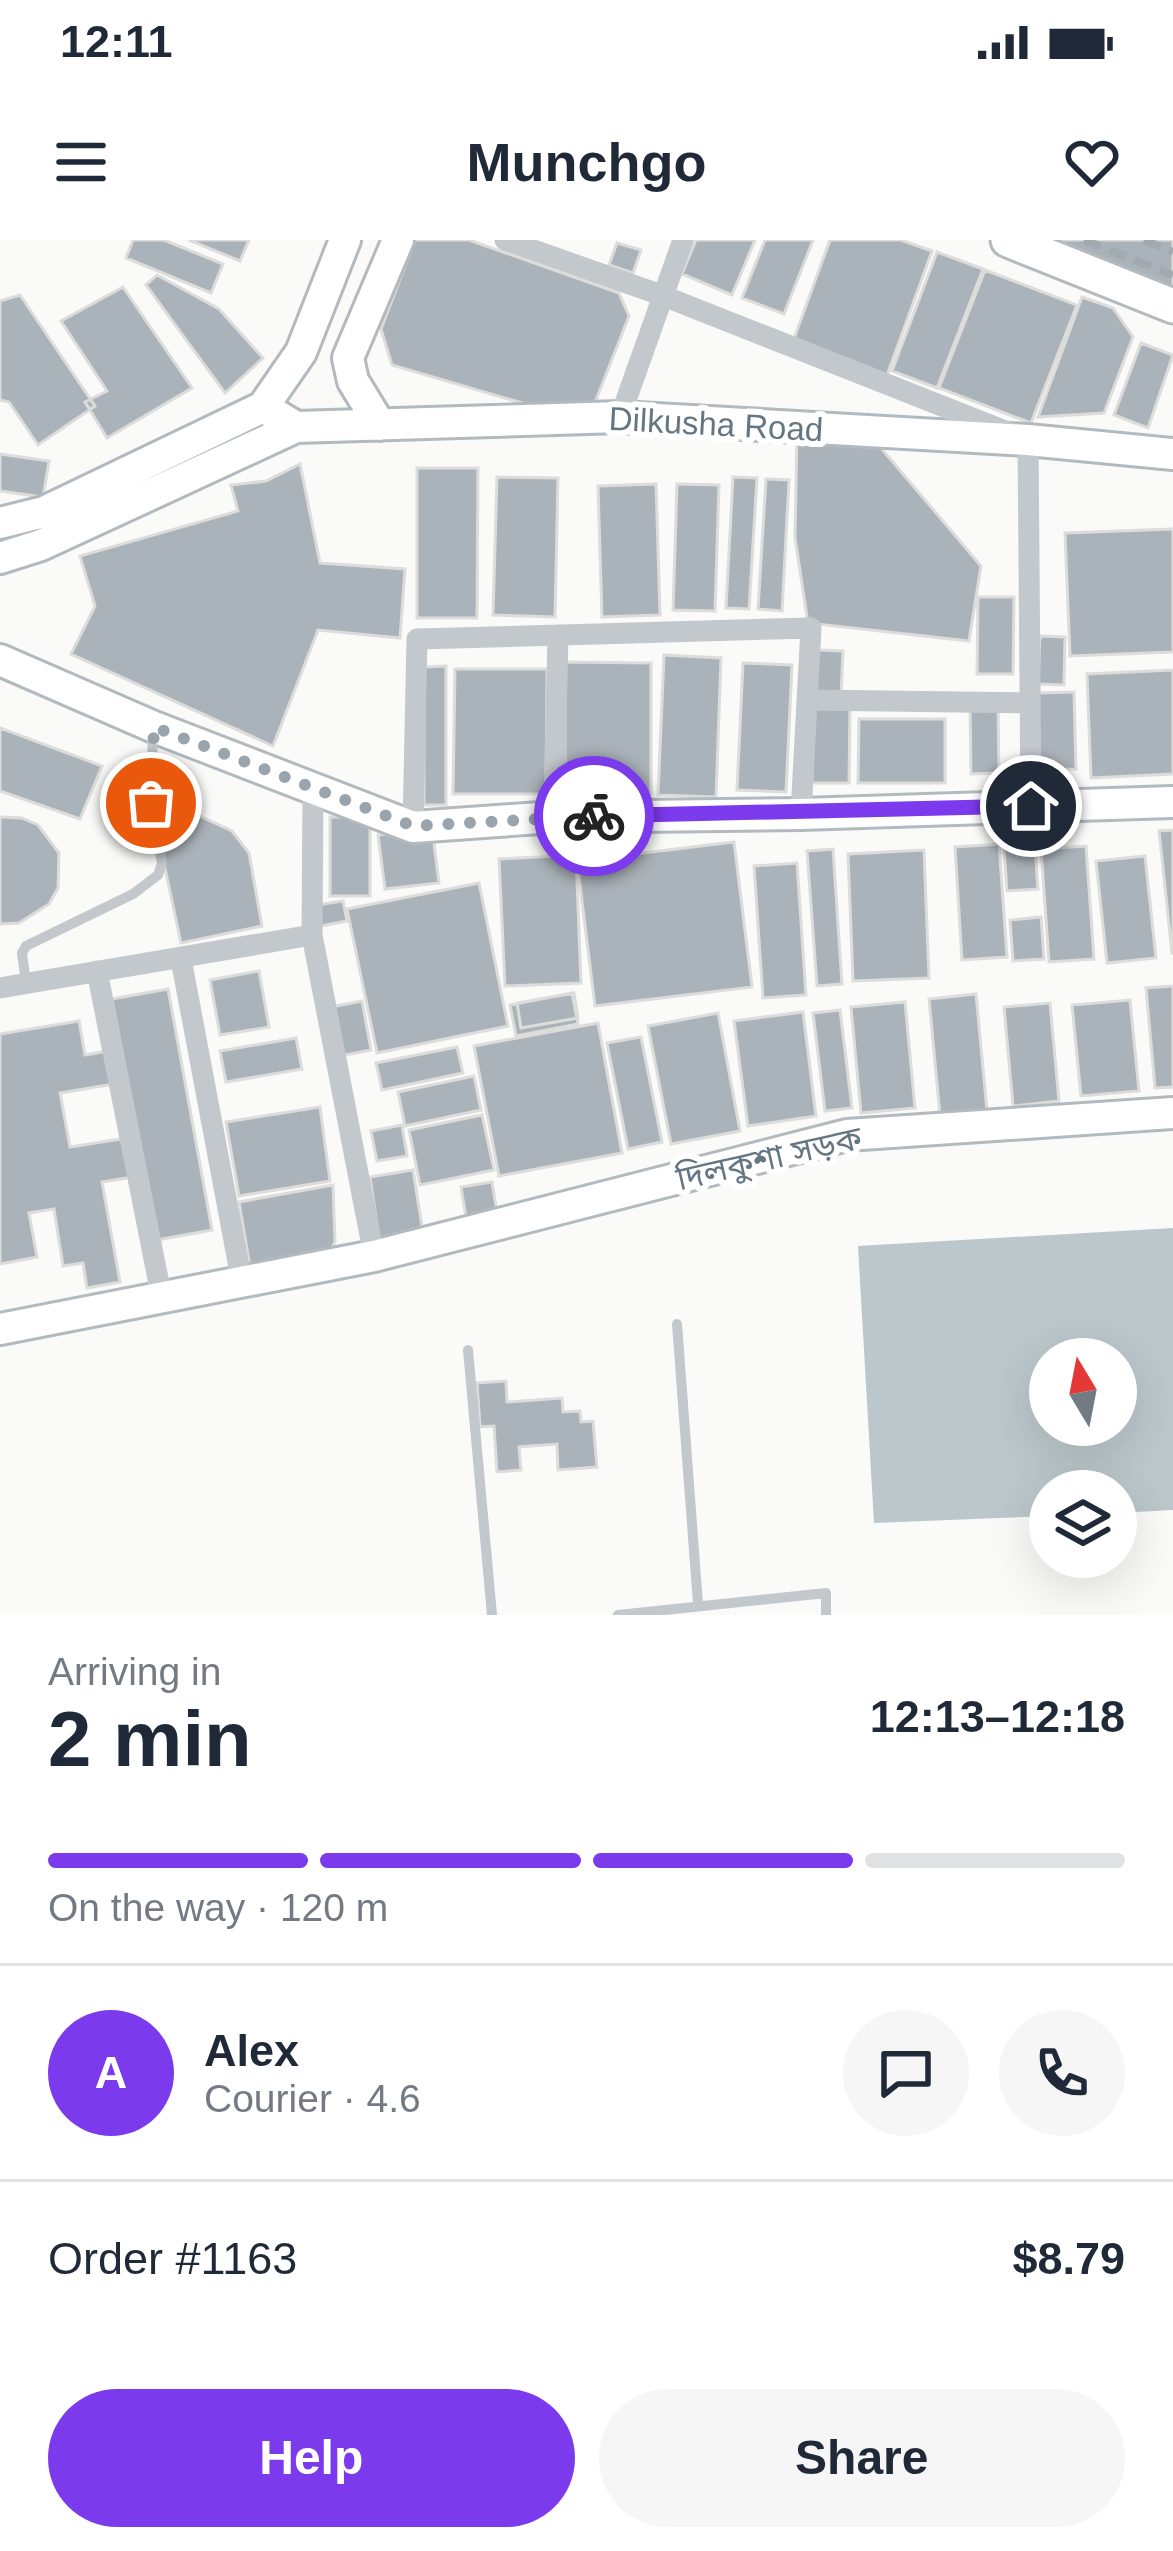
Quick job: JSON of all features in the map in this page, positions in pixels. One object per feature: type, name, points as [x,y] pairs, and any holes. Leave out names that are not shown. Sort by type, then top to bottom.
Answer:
[{"type":"main road","points":[[1008,240],[1173,306]]},
{"type":"street","points":[[0,523],[44,512],[263,406],[301,352],[345,240]]},
{"type":"street","points":[[380,424],[352,381],[349,358],[398,240]]},
{"type":"street","points":[[505,240],[661,295],[1028,440],[1031,806]]},
{"type":"street","points":[[620,417],[683,240]]},
{"type":"street","points":[[263,406],[296,427]]},
{"type":"street","name":"Dilkusha Road","points":[[296,427],[620,417],[1028,440],[1173,454]]},
{"type":"street","points":[[0,558],[41,545],[296,427]]},
{"type":"street","points":[[413,826],[417,639],[811,628],[801,814]]},
{"type":"street","points":[[554,817],[558,635]]},
{"type":"street","points":[[0,660],[313,791],[413,826],[554,817],[1173,802]]},
{"type":"street","points":[[807,700],[1030,703]]},
{"type":"street","points":[[313,791],[312,935],[374,1256]]},
{"type":"street","points":[[0,988],[312,935]]},
{"type":"street","points":[[181,959],[242,1283]]},
{"type":"street","points":[[97,971],[162,1298]]},
{"type":"street","name":"দিলকুশা সড়ক","points":[[0,1329],[374,1256],[847,1136],[1173,1113]]},
{"type":"lane","points":[[26,984],[22,953],[26,946],[133,894],[158,875],[162,862],[151,803],[154,727]]},
{"type":"lane","points":[[677,1324],[698,1604]]},
{"type":"lane","points":[[468,1350],[492,1615]]},
{"type":"lane","points":[[618,1615],[826,1593],[826,1615]]},
{"type":"shaded area","points":[[1173,1228],[1173,1510],[1137,1512],[1137,1470],[1029,1470],[1029,1517],[874,1523],[858,1246]]},
{"type":"building","points":[[133,240],[164,240],[223,264],[211,293],[126,258]]},
{"type":"building","points":[[189,240],[249,240],[240,261]]},
{"type":"building","points":[[415,240],[469,240],[619,293],[629,316],[594,405],[563,415],[392,365],[381,329]]},
{"type":"building","points":[[696,240],[755,240],[732,295],[682,274]]},
{"type":"building","points":[[765,240],[813,240],[784,314],[742,298]]},
{"type":"building","points":[[830,240],[901,240],[932,251],[886,378],[792,344]]},
{"type":"building","points":[[1047,240],[1173,240],[1173,293]]},
{"type":"building","points":[[617,243],[641,250],[633,273],[609,265]]},
{"type":"building","points":[[937,252],[983,269],[937,388],[892,371]]},
{"type":"building","points":[[985,270],[1077,305],[1031,423],[939,388]]},
{"type":"building","points":[[157,275],[219,309],[263,358],[225,393],[146,285]]},
{"type":"building","points":[[123,287],[192,388],[107,438],[85,402],[107,391],[61,321]]},
{"type":"building","points":[[20,295],[95,406],[38,445],[9,402],[0,400],[0,301]]},
{"type":"building","points":[[1082,297],[1113,308],[1133,337],[1104,413],[1038,417]]},
{"type":"building","points":[[1141,343],[1173,355],[1148,428],[1114,415]]},
{"type":"building","points":[[797,432],[881,448],[981,566],[969,641],[808,623],[795,538]]},
{"type":"building","points":[[0,454],[49,461],[43,497],[0,491]]},
{"type":"building","points":[[300,464],[320,563],[405,569],[400,638],[318,630],[273,746],[71,654],[95,606],[80,556],[238,511],[231,485],[266,481]]},
{"type":"building","points":[[417,468],[478,468],[477,618],[417,618]]},
{"type":"building","points":[[497,477],[558,478],[555,617],[493,615]]},
{"type":"building","points":[[733,477],[757,478],[749,609],[726,608]]},
{"type":"building","points":[[766,479],[789,480],[782,611],[758,609]]},
{"type":"building","points":[[656,484],[660,615],[602,617],[598,486]]},
{"type":"building","points":[[677,484],[719,485],[715,611],[673,610]]},
{"type":"building","points":[[1173,529],[1173,652],[1070,656],[1065,533]]},
{"type":"building","points":[[978,597],[1014,597],[1013,674],[977,674]]},
{"type":"building","points":[[1040,636],[1065,637],[1064,685],[1038,684]]},
{"type":"building","points":[[816,650],[843,651],[841,696],[814,695]]},
{"type":"building","points":[[664,655],[721,658],[716,797],[658,795]]},
{"type":"building","points":[[565,662],[651,663],[651,794],[565,794]]},
{"type":"building","points":[[743,663],[792,665],[786,792],[737,790]]},
{"type":"building","points":[[446,666],[446,805],[424,805],[424,667]]},
{"type":"building","points":[[455,669],[547,669],[546,794],[453,794]]},
{"type":"building","points":[[1173,670],[1173,774],[1091,778],[1087,674]]},
{"type":"building","points":[[1074,692],[1076,769],[1040,770],[1037,693]]},
{"type":"building","points":[[998,703],[999,773],[971,774],[970,704]]},
{"type":"building","points":[[813,705],[850,705],[849,783],[812,783]]},
{"type":"building","points":[[859,719],[945,719],[945,783],[858,783]]},
{"type":"building","points":[[0,728],[102,766],[80,819],[0,791]]},
{"type":"building","points":[[151,803],[184,809],[232,831],[249,853],[262,926],[181,943]]},
{"type":"building","points":[[0,817],[38,825],[59,853],[58,888],[49,904],[19,923],[0,924]]},
{"type":"building","points":[[330,817],[370,817],[370,896],[330,896]]},
{"type":"building","points":[[432,828],[439,883],[385,889],[378,835]]},
{"type":"building","points":[[1173,830],[1173,953],[1172,953],[1159,831]]},
{"type":"building","points":[[734,842],[752,987],[595,1006],[577,861]]},
{"type":"building","points":[[999,844],[1007,957],[962,960],[955,847]]},
{"type":"building","points":[[1086,846],[1094,959],[1049,962],[1041,849]]},
{"type":"building","points":[[1035,847],[1038,889],[1007,891],[1004,849]]},
{"type":"building","points":[[833,849],[842,984],[817,986],[807,851]]},
{"type":"building","points":[[924,850],[929,978],[853,981],[848,854]]},
{"type":"building","points":[[576,855],[581,983],[505,986],[499,859]]},
{"type":"building","points":[[1145,856],[1156,958],[1107,963],[1096,861]]},
{"type":"building","points":[[797,863],[806,995],[763,998],[754,866]]},
{"type":"building","points":[[479,883],[508,1026],[377,1053],[347,909]]},
{"type":"building","points":[[343,901],[347,921],[321,926],[317,905]]},
{"type":"building","points":[[1041,917],[1044,959],[1013,961],[1010,920]]},
{"type":"building","points":[[259,971],[269,1027],[220,1035],[210,980]]},
{"type":"building","points":[[1173,986],[1173,1087],[1155,1088],[1146,988]]},
{"type":"building","points":[[168,989],[212,1230],[157,1240],[112,999]]},
{"type":"building","points":[[572,993],[578,1024],[516,1036],[510,1005]]},
{"type":"building","points":[[574,993],[578,1018],[521,1028],[517,1003]]},
{"type":"building","points":[[976,994],[987,1111],[940,1115],[929,999]]},
{"type":"building","points":[[1130,1000],[1139,1091],[1081,1096],[1072,1005]]},
{"type":"building","points":[[362,1001],[371,1050],[340,1056],[331,1007]]},
{"type":"building","points":[[905,1002],[915,1108],[861,1113],[851,1007]]},
{"type":"building","points":[[1050,1003],[1059,1101],[1013,1106],[1004,1007]]},
{"type":"building","points":[[840,1010],[852,1108],[825,1111],[813,1013]]},
{"type":"building","points":[[803,1012],[816,1116],[748,1126],[734,1021]]},
{"type":"building","points":[[718,1013],[740,1131],[671,1144],[648,1026]]},
{"type":"building","points":[[79,1021],[85,1055],[108,1051],[114,1084],[60,1093],[70,1147],[127,1138],[133,1177],[102,1182],[120,1282],[87,1288],[83,1263],[63,1266],[54,1209],[29,1213],[37,1257],[0,1264],[0,1034]]},
{"type":"building","points":[[598,1023],[622,1153],[499,1176],[474,1046]]},
{"type":"building","points":[[641,1037],[662,1142],[628,1149],[607,1043]]},
{"type":"building","points":[[296,1038],[302,1069],[226,1082],[220,1051]]},
{"type":"building","points":[[457,1047],[463,1073],[382,1090],[376,1063]]},
{"type":"building","points":[[474,1076],[481,1110],[405,1126],[398,1092]]},
{"type":"building","points":[[320,1107],[330,1181],[239,1196],[226,1122]]},
{"type":"building","points":[[482,1115],[494,1170],[420,1185],[409,1130]]},
{"type":"building","points":[[402,1125],[407,1156],[377,1161],[371,1131]]},
{"type":"building","points":[[413,1170],[423,1233],[379,1239],[370,1177]]},
{"type":"building","points":[[492,1182],[497,1212],[466,1217],[461,1187]]},
{"type":"building","points":[[333,1185],[335,1242],[323,1265],[250,1267],[239,1202]]},
{"type":"building","points":[[506,1381],[507,1402],[562,1398],[563,1412],[580,1411],[581,1422],[593,1421],[597,1467],[558,1470],[557,1444],[519,1447],[521,1470],[497,1472],[494,1426],[480,1427],[477,1383]]},
{"type":"railway","points":[[1084,240],[1173,275]]},
{"type":"railway","points":[[1144,240],[1173,252]]},
{"type":"way so far","points":[[151,803],[154,727],[413,826],[594,816]]},
{"type":"route","points":[[594,816],[1031,806]]}]
